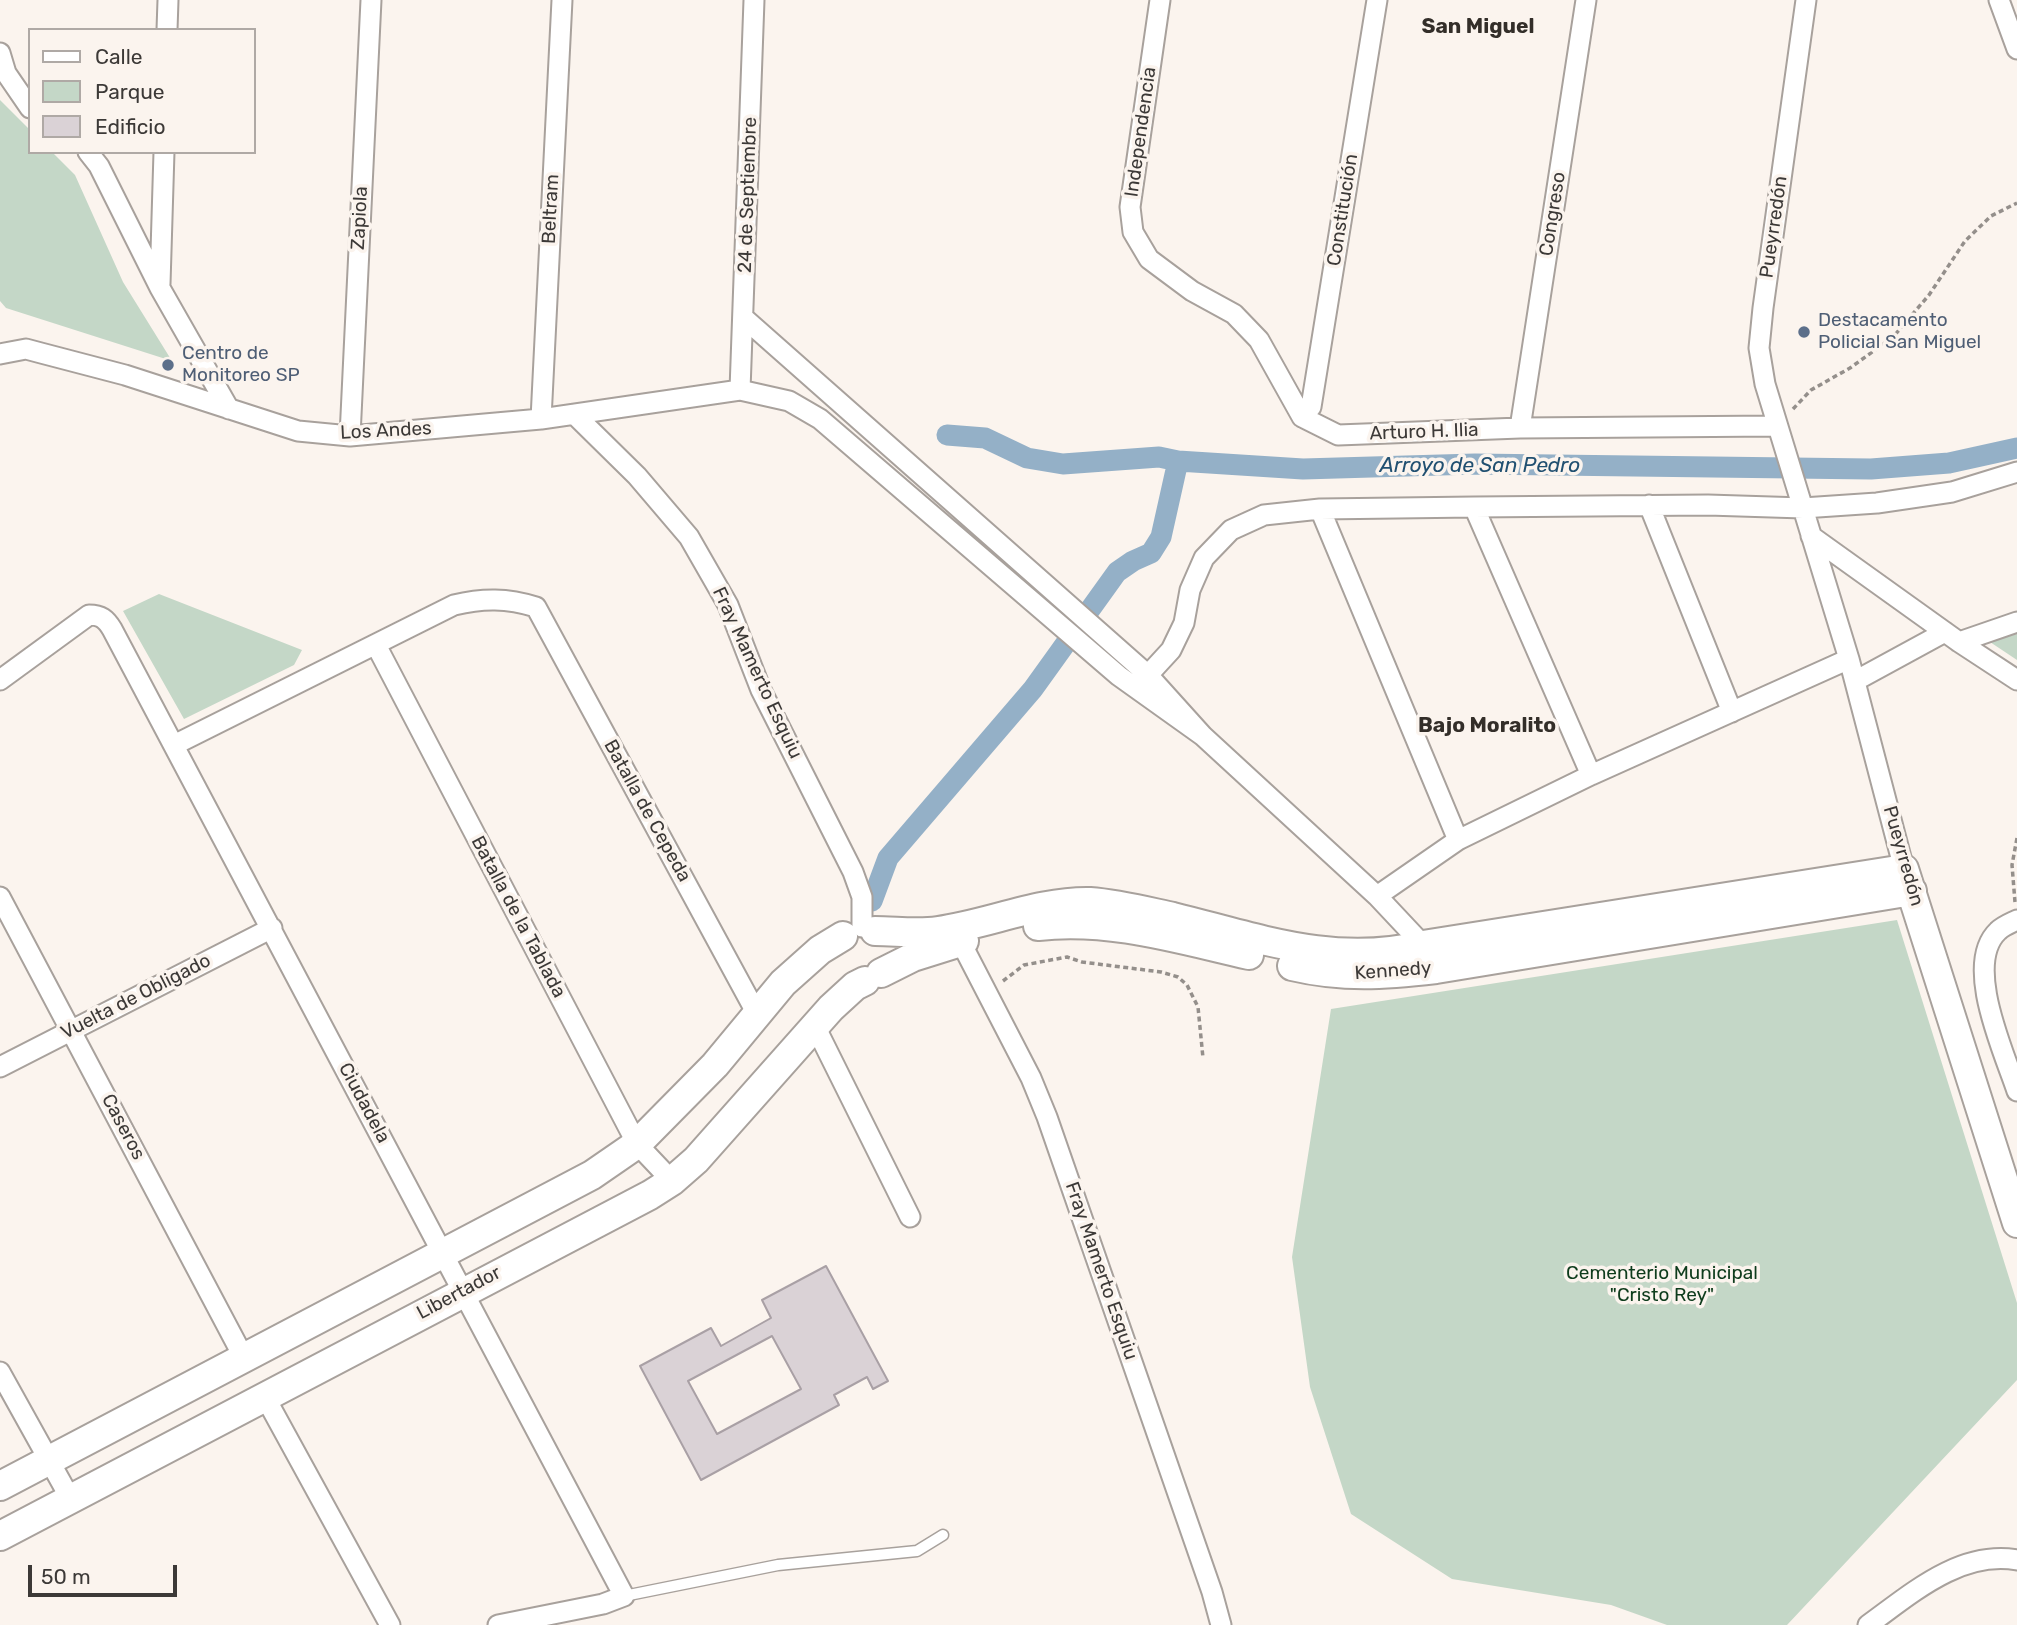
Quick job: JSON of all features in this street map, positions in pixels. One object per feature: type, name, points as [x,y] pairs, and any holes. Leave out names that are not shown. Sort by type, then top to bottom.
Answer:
[{"type":"street","points":[[167,28],[168,0]]},
{"type":"street","name":"Zapiola","points":[[350,436],[371,0]]},
{"type":"street","name":"Beltram","points":[[541,418],[562,0]]},
{"type":"street","name":"24 de Septiembre","points":[[740,390],[754,0]]},
{"type":"street","name":"Independencia","points":[[1160,0],[1130,207],[1133,232],[1149,260],[1192,291],[1234,314],[1259,340],[1302,417]]},
{"type":"street","name":"Constitución","points":[[1302,417],[1311,407],[1377,0]]},
{"type":"street","name":"Congreso","points":[[1520,428],[1586,0]]},
{"type":"street","name":"Pueyrredón","points":[[1806,0],[1763,308],[1759,348],[1765,384],[1849,659],[1908,880],[2017,1223]]},
{"type":"street","points":[[2006,5],[2017,49]]},
{"type":"street","points":[[0,53],[6,73],[28,105]]},
{"type":"street","points":[[90,154],[160,288],[229,409]]},
{"type":"street","points":[[160,288],[164,154]]},
{"type":"street","points":[[744,318],[1132,660],[1203,736],[1377,895],[1430,957]]},
{"type":"street","name":"Los Andes","points":[[4,347],[26,349],[125,375],[298,431],[350,436],[575,414],[740,390]]},
{"type":"street","points":[[740,390],[789,401],[820,419],[1119,676],[1203,736]]},
{"type":"street","name":"Fray Mamerto Esquiu","points":[[575,414],[637,476],[689,537],[728,605],[761,690],[853,872],[862,897],[860,931]]},
{"type":"street","name":"Arturo H. Ilia","points":[[1302,417],[1338,435],[1520,428],[1776,426]]},
{"type":"street","points":[[1148,675],[1171,650],[1184,623],[1190,590],[1204,558],[1231,530],[1264,516],[1320,509],[1474,506],[1803,508],[1877,503],[1952,492],[2017,472]]},
{"type":"street","points":[[1648,505],[1732,712]]},
{"type":"street","points":[[1474,506],[1591,775]]},
{"type":"street","points":[[1320,509],[1458,840]]},
{"type":"street","points":[[1811,536],[2017,680]]},
{"type":"street","name":"Batalla de Cepeda","points":[[376,645],[454,605],[478,599],[511,600],[536,607],[757,1014]]},
{"type":"street","name":"Ciudadela","points":[[0,680],[89,615],[98,615],[112,629],[624,1596]]},
{"type":"street","points":[[1855,681],[1952,637],[2017,622]]},
{"type":"street","points":[[174,745],[376,645]]},
{"type":"street","name":"Batalla de la Tablada","points":[[376,645],[637,1144],[672,1181]]},
{"type":"street","points":[[1377,895],[1458,840],[1591,775],[1849,659]]},
{"type":"street","name":"Kennedy","points":[[873,977],[957,935],[1038,908],[1088,902],[1127,906],[1331,953],[1362,954],[1401,950],[1430,957],[1908,880]]},
{"type":"street","name":"Caseros","points":[[0,897],[244,1358]]},
{"type":"street","points":[[2017,920],[1998,931],[1987,949],[1983,970],[1985,991],[2017,1091]]},
{"type":"street","name":"Vuelta de Obligado","points":[[0,1067],[272,928]]},
{"type":"street","points":[[860,931],[885,940],[888,948],[886,966],[873,977],[848,977],[837,964],[836,947],[860,931]]},
{"type":"street","points":[[0,1486],[592,1175],[637,1144],[715,1065],[783,983],[802,965],[860,931]]},
{"type":"street","name":"Kennedy","points":[[860,931],[957,935]]},
{"type":"street","name":"Fray Mamerto Esquiu","points":[[957,935],[1031,1078],[1047,1117],[1199,1553],[1221,1625]]},
{"type":"street","name":"Libertador","points":[[0,1536],[650,1195],[672,1181],[719,1136],[814,1026],[855,986],[873,977]]},
{"type":"street","points":[[814,1026],[910,1217]]},
{"type":"street","points":[[0,1372],[70,1499]]},
{"type":"street","points":[[265,1397],[390,1625]]},
{"type":"street","points":[[1868,1625],[1943,1573],[1970,1562],[2006,1558],[2017,1560]]},
{"type":"street","points":[[498,1625],[603,1604],[624,1596]]},
{"type":"lane","points":[[624,1596],[778,1566],[917,1551],[943,1535]]},
{"type":"path","points":[[1776,426],[1811,390],[1850,368],[1894,337],[1929,295],[1965,242],[1992,216],[2017,203]]},
{"type":"path","points":[[2017,838],[2012,865],[2017,920]]},
{"type":"path","points":[[988,993],[1024,965],[1067,957],[1082,962],[1161,972],[1178,977],[1187,985],[1198,1007],[1203,1058]]},
{"type":"green space","points":[[0,100],[28,128],[28,154],[54,154],[75,175],[123,282],[172,361],[6,308],[0,301]]},
{"type":"green space","points":[[159,594],[302,650],[294,665],[184,719],[123,611]]},
{"type":"green space","points":[[2017,634],[2017,660],[1990,642]]},
{"type":"green space","name":"Cementerio Municipal \"Cristo Rey\"","points":[[1897,920],[2017,1303],[2017,1380],[1787,1625],[1667,1625],[1611,1605],[1452,1579],[1351,1514],[1310,1387],[1292,1257],[1331,1009]]},
{"type":"building","points":[[826,1266],[888,1381],[873,1389],[867,1377],[834,1395],[839,1405],[701,1480],[640,1366],[711,1328],[721,1346],[771,1318],[762,1300]],"holes":[[[772,1336],[801,1389],[717,1434],[688,1381]]]},
{"type":"waterway","name":"Arroyo de San Pedro","points":[[947,435],[985,438],[1027,458],[1063,464],[1159,457],[1178,461],[1303,469],[1475,464],[1871,469],[1949,463],[2017,448]]},
{"type":"waterway","points":[[872,901],[888,858],[1033,689],[1117,572],[1151,553],[1161,537],[1178,461]]},
{"type":"place","name":"Destacamento Policial San Miguel","points":[[1804,332]]},
{"type":"place","name":"Centro de Monitoreo SP","points":[[168,365]]},
{"type":"district","name":"San Miguel","points":[[1478,27]]},
{"type":"district","name":"Bajo Moralito","points":[[1487,726]]}]
